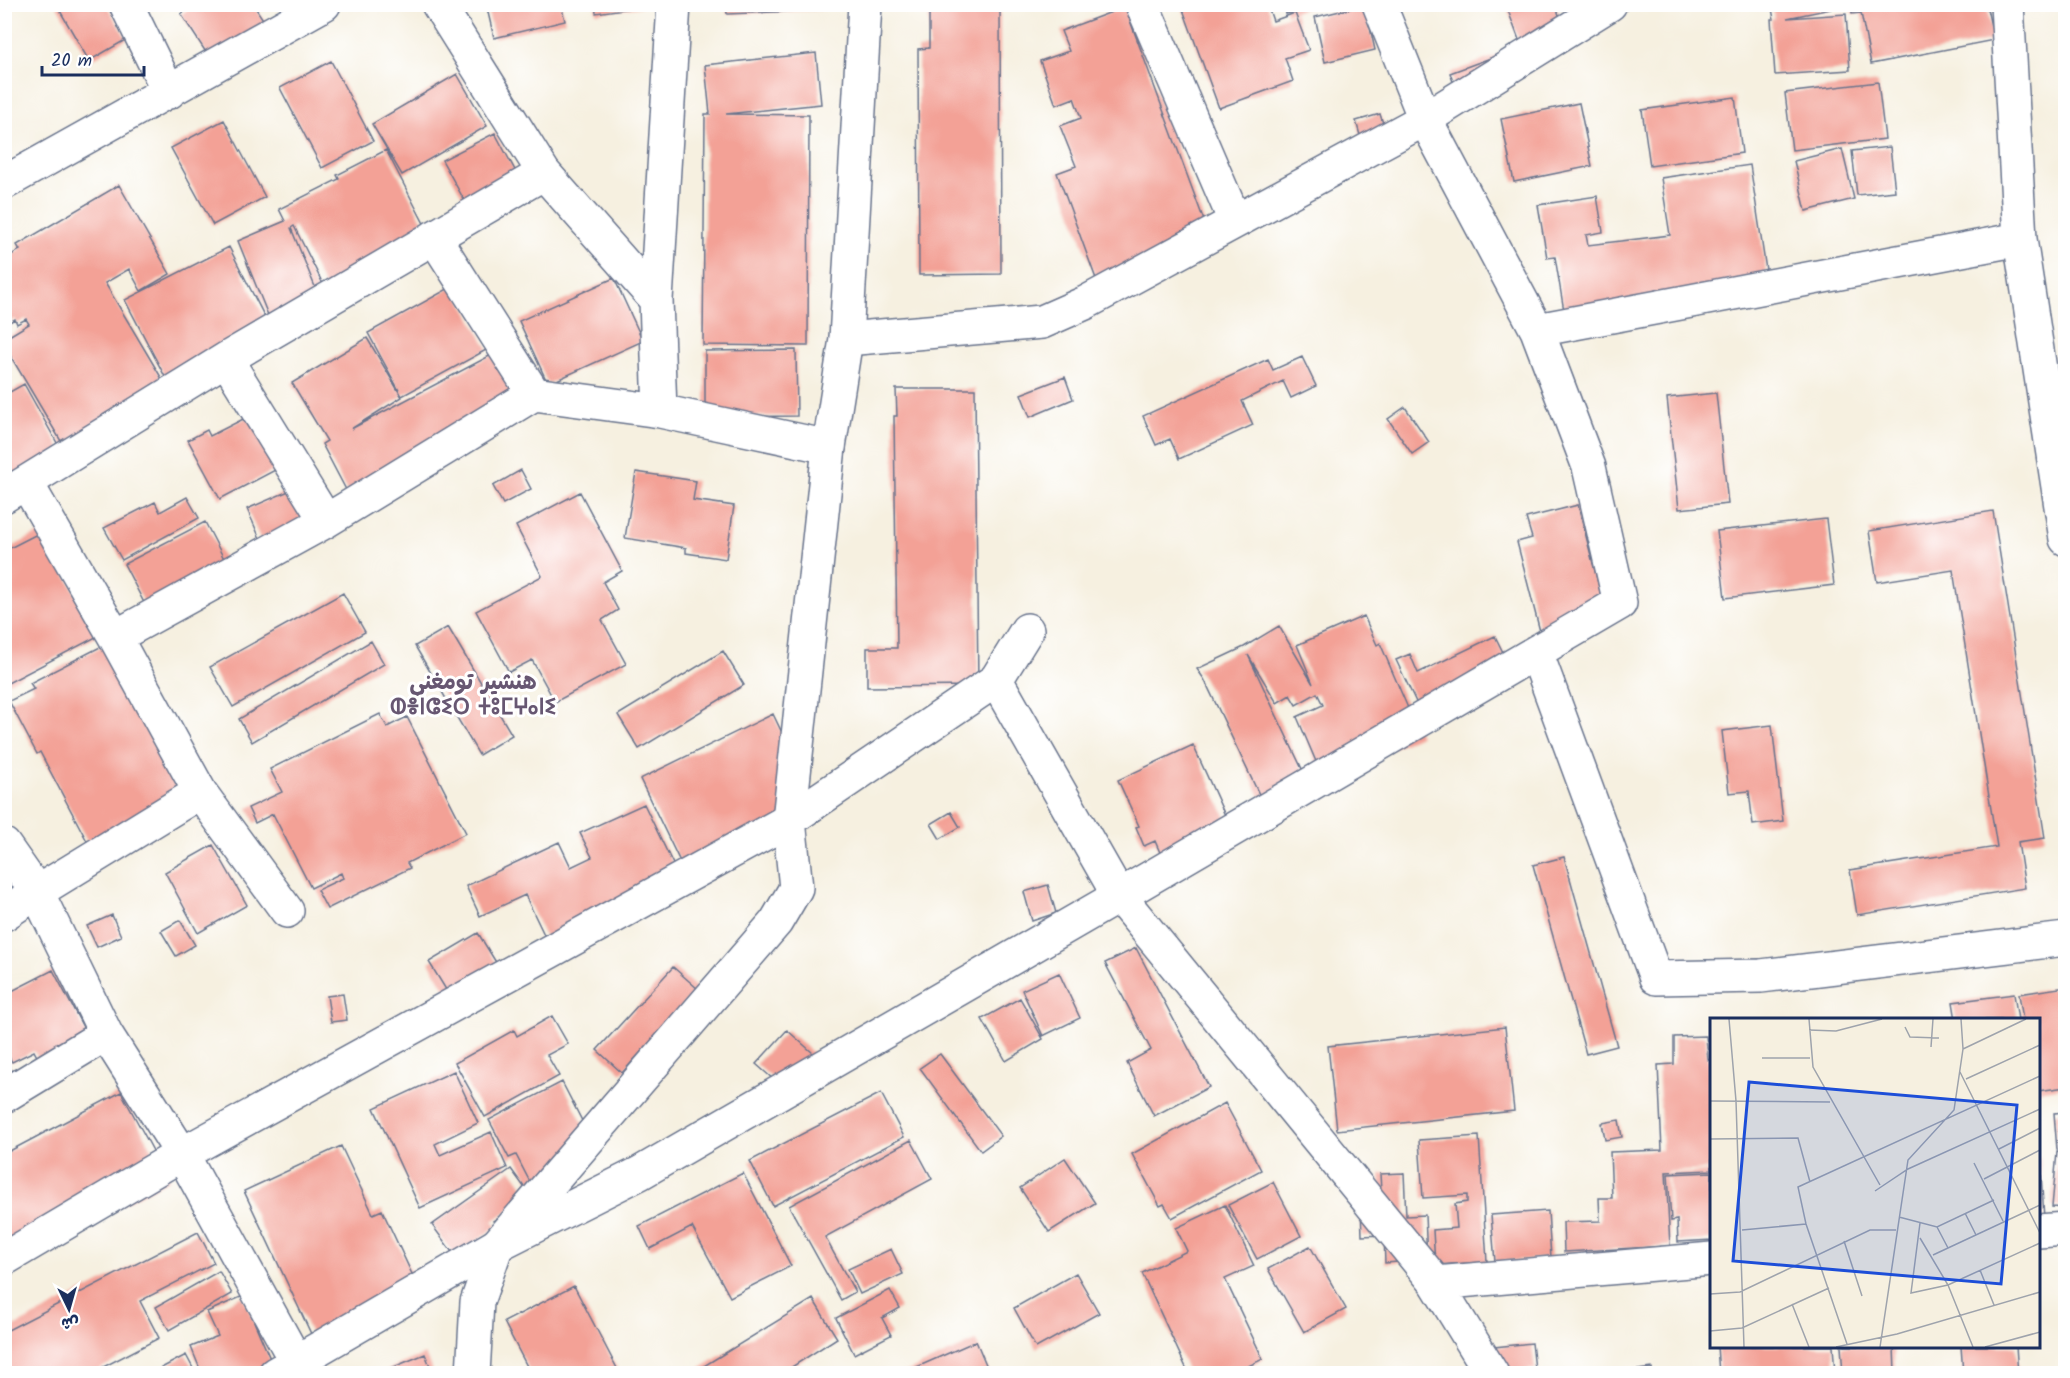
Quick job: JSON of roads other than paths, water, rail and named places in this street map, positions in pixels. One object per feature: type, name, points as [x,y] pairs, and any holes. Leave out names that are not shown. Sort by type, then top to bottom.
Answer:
[{"type":"street","points":[[126,4],[169,92]]},
{"type":"street","points":[[4,183],[324,4]]},
{"type":"street","points":[[438,4],[544,173],[657,300]]},
{"type":"street","points":[[660,411],[657,300],[674,4]]},
{"type":"street","points":[[473,1374],[477,1302],[497,1245],[776,922],[796,888],[789,820],[829,447],[846,339],[865,4]]},
{"type":"street","points":[[1142,4],[1235,221]]},
{"type":"street","points":[[4,845],[37,892],[106,1034],[182,1154],[291,1370],[497,1245],[639,1173],[1620,603],[1589,467],[1537,330],[1425,118],[1379,4]]},
{"type":"street","points":[[846,339],[1042,322],[1085,303],[1425,118],[1610,4]]},
{"type":"street","points":[[2007,4],[2020,239],[2066,539]]},
{"type":"street","points":[[288,911],[200,792],[115,637],[16,490],[226,359],[544,173]]},
{"type":"street","points":[[434,237],[534,394]]},
{"type":"street","points":[[1537,330],[2020,239]]},
{"type":"street","points":[[226,359],[326,521]]},
{"type":"street","points":[[115,637],[326,521],[534,394],[660,411],[829,447]]},
{"type":"street","points":[[4,1260],[182,1154],[789,820],[996,680],[1027,630]]},
{"type":"street","points":[[1536,652],[1656,978],[1761,976],[2066,939]]},
{"type":"street","points":[[996,680],[1119,896],[1436,1283],[1492,1374]]},
{"type":"street","points":[[4,914],[200,792]]},
{"type":"street","points":[[4,1096],[106,1034]]},
{"type":"street","points":[[2040,1231],[2066,1229]]},
{"type":"street","points":[[1436,1283],[1710,1259]]},
{"type":"district","name":"هنشير تومغني ⵀⴻⵏⵛⵉⵔ ⵜⵓⵎⵖⴰⵏⵉ","points":[[473,696]]}]
